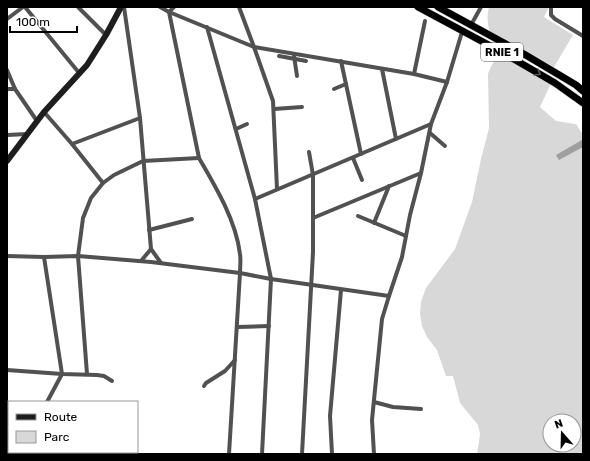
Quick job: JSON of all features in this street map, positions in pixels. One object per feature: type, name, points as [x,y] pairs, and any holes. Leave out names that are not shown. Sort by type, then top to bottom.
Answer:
[{"type":"highway","name":"RNIE 1","points":[[418,7],[498,50],[555,83],[583,103]]},
{"type":"highway","name":"RNIE 1","points":[[438,7],[524,54],[576,85],[583,91]]},
{"type":"main road","points":[[7,161],[44,112],[88,65],[123,7]]},
{"type":"street","points":[[7,19],[24,7],[80,74]]},
{"type":"street","points":[[78,7],[106,35]]},
{"type":"street","points":[[123,7],[140,118],[151,249],[161,263]]},
{"type":"street","points":[[160,7],[254,47],[294,56],[306,61]]},
{"type":"street","points":[[169,12],[174,7]]},
{"type":"street","points":[[238,7],[273,101],[277,189]]},
{"type":"street","points":[[471,25],[481,7]]},
{"type":"street","points":[[551,7],[551,15],[555,19],[583,36]]},
{"type":"street","points":[[169,12],[199,158],[212,179],[225,208],[236,237],[240,255],[229,454]]},
{"type":"street","points":[[414,74],[425,21]]},
{"type":"street","points":[[207,27],[256,199],[271,279],[262,454]]},
{"type":"street","points":[[374,454],[372,420],[382,319],[402,257],[431,124],[447,82],[462,32]]},
{"type":"street","points":[[279,56],[294,56],[341,61],[414,74],[447,82]]},
{"type":"street","points":[[294,56],[297,76]]},
{"type":"street","points":[[341,61],[361,154]]},
{"type":"street","points":[[382,69],[396,139]]},
{"type":"street","points":[[7,70],[14,89],[37,121]]},
{"type":"street","points":[[334,89],[346,84]]},
{"type":"street","points":[[7,89],[14,89]]},
{"type":"street","points":[[274,109],[302,107]]},
{"type":"street","points":[[44,112],[72,144],[102,183]]},
{"type":"street","points":[[72,144],[140,118]]},
{"type":"street","points":[[236,129],[247,124]]},
{"type":"street","points":[[256,199],[431,124]]},
{"type":"street","points":[[430,133],[445,146]]},
{"type":"street","points":[[7,135],[26,134]]},
{"type":"street","points":[[302,454],[313,218],[313,175],[309,152]]},
{"type":"street","points":[[87,374],[78,256],[83,218],[90,198],[102,183],[143,161],[199,158]]},
{"type":"street","points":[[352,158],[362,180]]},
{"type":"street","points":[[313,218],[421,173]]},
{"type":"street","points":[[374,222],[389,186]]},
{"type":"street","points":[[358,216],[406,236]]},
{"type":"street","points":[[149,230],[192,219]]},
{"type":"street","points":[[141,261],[151,249]]},
{"type":"street","points":[[7,256],[78,256],[161,263],[240,273],[341,290],[389,296]]},
{"type":"street","points":[[44,257],[62,374],[48,401]]},
{"type":"street","points":[[332,454],[330,416],[341,290]]},
{"type":"street","points":[[237,327],[269,326]]},
{"type":"street","points":[[204,386],[206,383],[225,371],[235,359]]},
{"type":"street","points":[[7,370],[62,374],[87,374],[104,376],[112,381]]},
{"type":"street","points":[[374,402],[393,407],[421,409]]},
{"type":"green space","points":[[489,7],[549,7],[544,17],[573,35],[554,67],[490,32],[488,26]]},
{"type":"green space","points":[[503,52],[553,79],[540,107],[556,121],[576,124],[583,135],[583,454],[477,454],[480,434],[478,425],[460,403],[453,376],[446,376],[437,350],[427,337],[422,326],[420,314],[421,302],[426,288],[455,249],[472,202],[489,128],[488,74],[496,59]]},
{"type":"shaded area","points":[[582,140],[583,147],[559,160],[556,155]]}]
